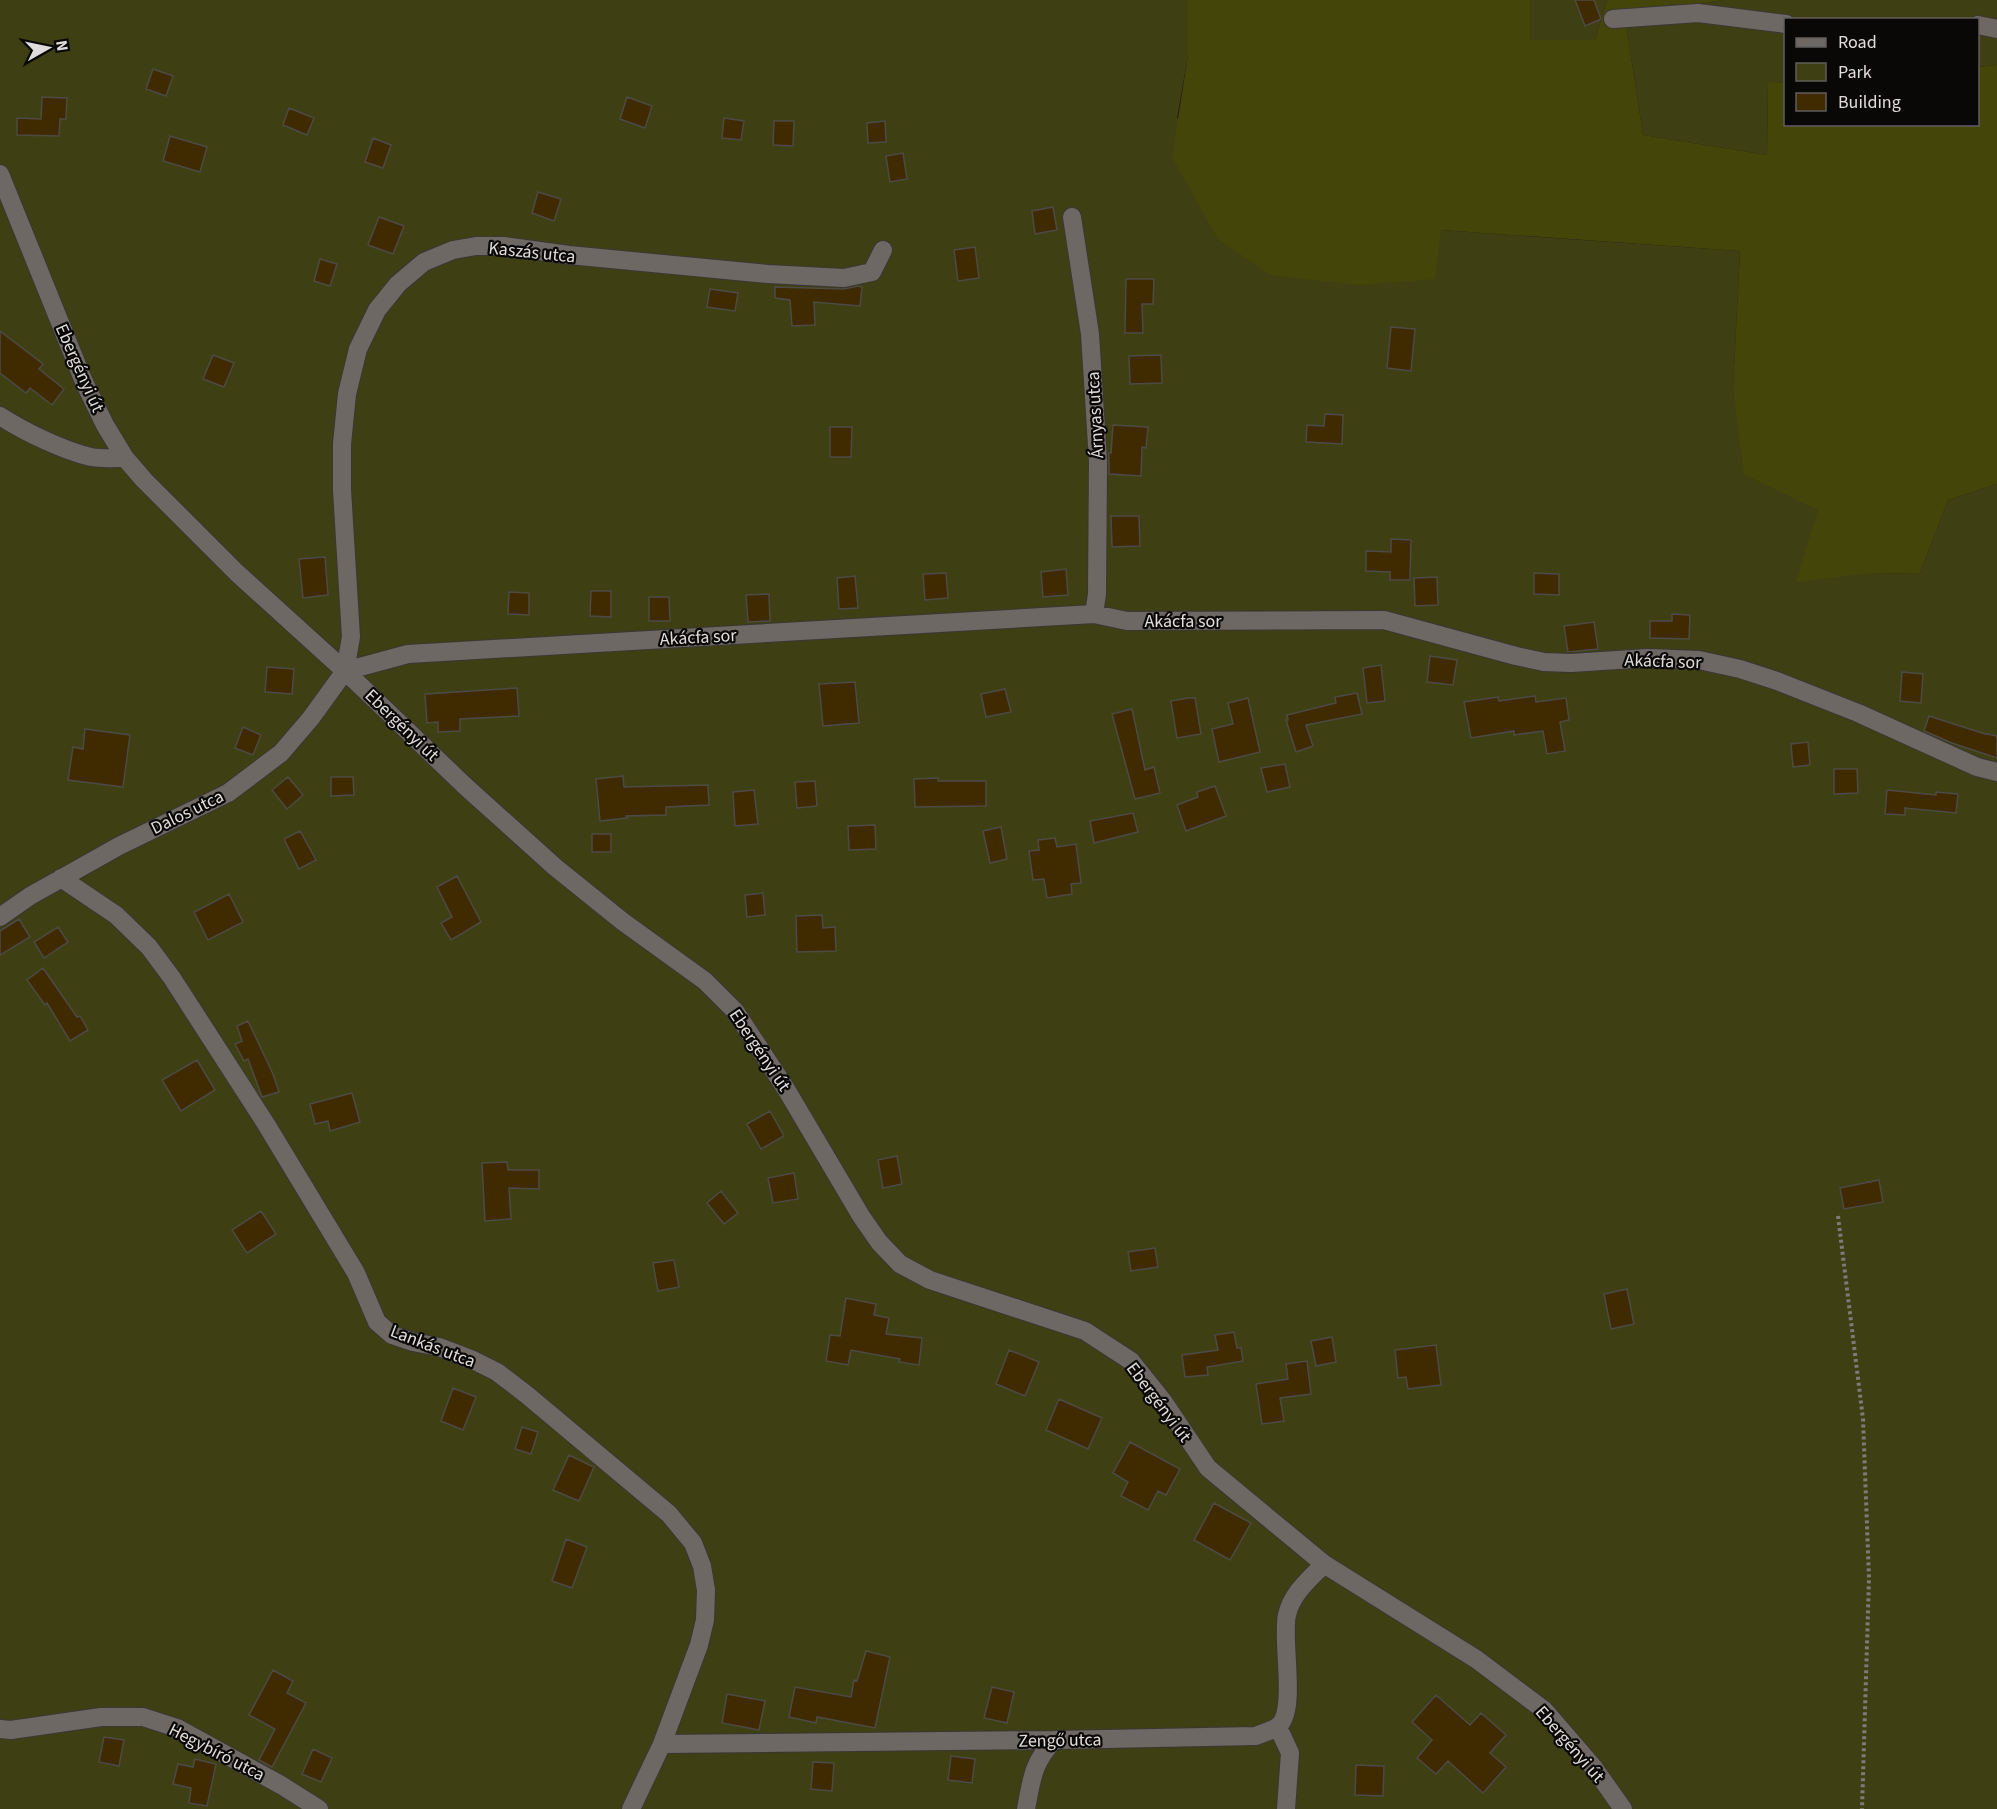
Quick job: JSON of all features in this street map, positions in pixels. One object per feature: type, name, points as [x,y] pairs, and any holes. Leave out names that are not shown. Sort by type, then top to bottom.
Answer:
[{"type":"street","points":[[1613,19],[1698,13],[1784,24]]},
{"type":"street","points":[[1979,26],[1997,28]]},
{"type":"street","name":"Ebergényi út","points":[[0,174],[84,382],[105,425],[125,458],[237,573],[345,671],[465,786],[555,867],[622,921],[705,981],[735,1011],[786,1089],[861,1216],[879,1242],[900,1264],[930,1280],[1085,1331],[1131,1361],[1163,1401],[1208,1468],[1324,1564],[1476,1659],[1544,1710],[1594,1768],[1623,1809]]},
{"type":"street","name":"Árnyas utca","points":[[1072,217],[1090,334],[1097,449],[1097,594],[1094,614]]},
{"type":"street","name":"Kaszás utca","points":[[345,671],[351,637],[342,490],[342,444],[347,394],[358,349],[378,310],[398,284],[424,262],[453,250],[476,246],[504,246],[580,257],[768,274],[844,278],[872,272],[883,250]]},
{"type":"street","points":[[0,416],[14,425],[80,454],[125,458]]},
{"type":"street","name":"Akácfa sor","points":[[345,671],[408,654],[1094,614],[1127,621],[1383,620],[1544,662],[1571,663],[1648,658],[1699,660],[1740,669],[1858,713],[1977,767],[1997,772]]},
{"type":"street","name":"Dalos utca","points":[[0,917],[30,896],[119,846],[228,793],[281,753],[312,718],[345,671]]},
{"type":"street","name":"Lankás utca","points":[[61,878],[116,915],[149,947],[172,978],[266,1124],[356,1273],[377,1322],[392,1335],[439,1347],[497,1372],[669,1514],[693,1543],[702,1566],[706,1590],[705,1620],[699,1645],[662,1744],[631,1809]]},
{"type":"street","points":[[1286,1809],[1290,1753],[1278,1727],[1285,1719],[1288,1691],[1286,1616],[1294,1596],[1324,1564]]},
{"type":"street","name":"Hegybíró utca","points":[[0,1729],[11,1730],[101,1718],[143,1717],[177,1728],[281,1785],[319,1809]]},
{"type":"street","name":"Zengő utca","points":[[662,1744],[1256,1736],[1278,1727]]},
{"type":"street","points":[[1026,1809],[1034,1770],[1041,1754],[1054,1740]]},
{"type":"path","points":[[1838,1216],[1863,1419],[1869,1579],[1862,1809]]},
{"type":"green space","points":[[0,0],[1188,0],[1188,55],[1177,118],[1440,230],[1740,251],[1733,387],[1862,574],[1920,573],[1948,500],[1997,484],[1997,1809],[0,1809]]},
{"type":"green space","points":[[1530,0],[1607,0],[1595,40],[1530,40]]},
{"type":"green space","points":[[1723,0],[1997,0],[1997,65],[1979,67],[1979,18],[1784,18],[1784,82],[1768,84],[1767,155],[1643,135],[1625,17]]},
{"type":"shaded area","points":[[1188,0],[1530,0],[1530,40],[1595,40],[1607,0],[1723,0],[1625,17],[1643,135],[1767,155],[1768,83],[1784,82],[1784,126],[1979,126],[1979,67],[1997,65],[1997,484],[1948,500],[1920,573],[1862,574],[1796,582],[1818,510],[1744,474],[1733,387],[1740,251],[1441,230],[1435,279],[1360,285],[1271,275],[1218,239],[1172,157],[1188,55]]},
{"type":"building","points":[[1575,0],[1594,0],[1601,19],[1585,26]]},
{"type":"building","points":[[153,69],[173,76],[166,96],[146,89]]},
{"type":"building","points":[[42,97],[67,98],[66,119],[60,119],[59,136],[17,135],[17,118],[41,119]]},
{"type":"building","points":[[627,97],[652,106],[645,128],[620,119]]},
{"type":"building","points":[[289,108],[314,118],[307,135],[283,125]]},
{"type":"building","points":[[724,118],[744,121],[741,140],[722,138]]},
{"type":"building","points":[[774,121],[794,121],[793,146],[773,145]]},
{"type":"building","points":[[885,121],[886,142],[868,143],[867,123]]},
{"type":"building","points":[[170,136],[207,147],[200,172],[163,161]]},
{"type":"building","points":[[373,138],[391,145],[383,168],[365,162]]},
{"type":"building","points":[[903,153],[907,179],[890,182],[886,156]]},
{"type":"building","points":[[538,192],[561,199],[554,221],[532,213]]},
{"type":"building","points":[[1053,207],[1057,230],[1035,234],[1032,211]]},
{"type":"building","points":[[379,217],[404,226],[393,254],[368,245]]},
{"type":"building","points":[[975,247],[979,278],[958,281],[954,250]]},
{"type":"building","points":[[320,259],[337,264],[330,286],[314,281]]},
{"type":"building","points":[[1126,279],[1154,279],[1153,304],[1142,304],[1143,333],[1125,333]]},
{"type":"building","points":[[775,287],[844,289],[862,287],[860,306],[814,302],[815,325],[792,326],[790,300],[775,298]]},
{"type":"building","points":[[710,289],[738,293],[735,311],[707,307]]},
{"type":"building","points":[[1391,327],[1415,329],[1411,371],[1387,368]]},
{"type":"building","points":[[0,331],[43,364],[39,369],[64,389],[52,405],[30,388],[26,393],[0,373]]},
{"type":"building","points":[[213,355],[234,363],[224,387],[203,379]]},
{"type":"building","points":[[1161,355],[1162,383],[1130,384],[1129,356]]},
{"type":"building","points":[[1325,414],[1343,415],[1342,444],[1306,442],[1307,425],[1324,426]]},
{"type":"building","points":[[1113,425],[1148,427],[1146,448],[1142,447],[1141,476],[1109,474]]},
{"type":"building","points":[[830,427],[852,427],[851,457],[830,457]]},
{"type":"building","points":[[1111,516],[1139,516],[1140,546],[1112,547]]},
{"type":"building","points":[[1391,539],[1411,540],[1410,580],[1390,580],[1390,572],[1366,571],[1366,551],[1391,552]]},
{"type":"building","points":[[325,557],[328,595],[303,598],[299,559]]},
{"type":"building","points":[[1066,569],[1068,595],[1043,597],[1041,572]]},
{"type":"building","points":[[946,573],[948,598],[925,600],[923,574]]},
{"type":"building","points":[[1534,573],[1559,574],[1559,595],[1534,594]]},
{"type":"building","points":[[855,576],[858,608],[839,609],[837,578]]},
{"type":"building","points":[[1437,577],[1438,605],[1415,606],[1414,578]]},
{"type":"building","points":[[591,591],[611,591],[611,617],[590,616]]},
{"type":"building","points":[[509,592],[529,593],[529,615],[508,614]]},
{"type":"building","points":[[769,594],[770,621],[748,622],[746,595]]},
{"type":"building","points":[[649,597],[669,597],[670,621],[649,621]]},
{"type":"building","points":[[1672,614],[1690,615],[1689,639],[1650,638],[1650,621],[1672,621]]},
{"type":"building","points":[[1594,622],[1598,649],[1568,652],[1564,626]]},
{"type":"building","points":[[1430,656],[1457,660],[1453,685],[1427,682]]},
{"type":"building","points":[[1381,665],[1385,701],[1367,703],[1363,668]]},
{"type":"building","points":[[267,667],[294,669],[292,694],[265,692]]},
{"type":"building","points":[[1902,672],[1923,674],[1921,703],[1900,701]]},
{"type":"building","points":[[855,682],[859,723],[823,726],[819,684]]},
{"type":"building","points":[[517,688],[519,716],[460,719],[460,731],[438,732],[438,722],[427,723],[425,694]]},
{"type":"building","points":[[1005,689],[1011,712],[986,717],[981,694]]},
{"type":"building","points":[[1357,693],[1362,714],[1306,725],[1313,746],[1296,752],[1286,720],[1288,720],[1287,715],[1336,703],[1335,697]]},
{"type":"building","points":[[1535,696],[1536,702],[1566,698],[1569,720],[1560,722],[1565,751],[1547,754],[1543,731],[1514,735],[1514,731],[1471,738],[1464,702],[1498,697],[1499,701]]},
{"type":"building","points":[[1195,698],[1201,734],[1177,738],[1171,701]]},
{"type":"building","points":[[1248,698],[1260,752],[1219,762],[1212,729],[1233,724],[1228,703]]},
{"type":"building","points":[[1132,709],[1145,770],[1154,767],[1160,793],[1135,799],[1112,714]]},
{"type":"building","points":[[1929,716],[1997,736],[1997,758],[1924,731]]},
{"type":"building","points":[[243,727],[261,735],[253,755],[235,748]]},
{"type":"building","points":[[85,729],[130,735],[123,787],[68,780],[73,747],[83,749]]},
{"type":"building","points":[[1808,742],[1810,765],[1793,767],[1791,744]]},
{"type":"building","points":[[1285,764],[1290,787],[1267,792],[1261,768]]},
{"type":"building","points":[[1834,769],[1857,769],[1858,793],[1834,794]]},
{"type":"building","points":[[623,776],[624,787],[708,785],[709,805],[666,807],[666,815],[626,816],[627,818],[600,821],[596,779]]},
{"type":"building","points":[[288,777],[303,795],[287,809],[272,790]]},
{"type":"building","points":[[331,777],[353,777],[354,795],[331,796]]},
{"type":"building","points":[[938,778],[938,781],[986,781],[986,806],[915,807],[914,779]]},
{"type":"building","points":[[815,781],[817,806],[797,808],[795,782]]},
{"type":"building","points":[[1215,786],[1226,816],[1186,831],[1177,805],[1198,797],[1197,792]]},
{"type":"building","points":[[754,790],[758,824],[735,826],[733,792]]},
{"type":"building","points":[[1887,790],[1936,795],[1936,792],[1958,794],[1956,813],[1905,808],[1905,815],[1885,814]]},
{"type":"building","points":[[1133,813],[1138,832],[1094,843],[1090,821]]},
{"type":"building","points":[[875,825],[876,849],[849,850],[848,826]]},
{"type":"building","points":[[1001,827],[1007,859],[990,863],[983,831]]},
{"type":"building","points":[[300,831],[316,860],[299,869],[284,839]]},
{"type":"building","points":[[592,834],[611,834],[611,852],[592,852]]},
{"type":"building","points":[[1055,838],[1057,847],[1076,844],[1081,883],[1071,884],[1072,894],[1047,898],[1044,879],[1033,880],[1029,851],[1039,850],[1038,840]]},
{"type":"building","points":[[457,876],[481,922],[451,940],[441,923],[452,917],[437,887]]},
{"type":"building","points":[[763,893],[765,915],[747,917],[745,895]]},
{"type":"building","points":[[229,894],[243,922],[208,940],[194,912]]},
{"type":"building","points":[[822,915],[823,928],[835,927],[836,951],[797,952],[796,916]]},
{"type":"building","points":[[19,919],[30,937],[0,955],[0,931]]},
{"type":"building","points":[[58,927],[68,942],[44,958],[34,942]]},
{"type":"building","points":[[43,968],[88,1030],[70,1041],[47,1003],[45,1005],[27,980]]},
{"type":"building","points":[[248,1021],[279,1092],[262,1097],[248,1059],[244,1061],[235,1044],[242,1041],[237,1026]]},
{"type":"building","points":[[197,1060],[215,1090],[181,1111],[162,1080]]},
{"type":"building","points":[[352,1093],[360,1122],[330,1131],[328,1121],[315,1124],[310,1104]]},
{"type":"building","points":[[770,1111],[784,1136],[761,1149],[747,1124]]},
{"type":"building","points":[[897,1156],[902,1184],[883,1188],[878,1160]]},
{"type":"building","points":[[507,1162],[508,1170],[539,1170],[539,1189],[509,1188],[511,1219],[485,1221],[482,1163]]},
{"type":"building","points":[[794,1173],[798,1199],[773,1203],[768,1178]]},
{"type":"building","points":[[1879,1180],[1883,1202],[1844,1209],[1840,1188]]},
{"type":"building","points":[[721,1191],[738,1213],[724,1224],[707,1203]]},
{"type":"building","points":[[261,1211],[276,1234],[247,1253],[232,1230]]},
{"type":"building","points":[[1155,1248],[1158,1267],[1131,1271],[1128,1252]]},
{"type":"building","points":[[674,1260],[679,1287],[658,1291],[653,1263]]},
{"type":"building","points":[[1627,1289],[1634,1324],[1611,1329],[1604,1294]]},
{"type":"building","points":[[846,1298],[876,1304],[874,1315],[889,1318],[886,1334],[922,1338],[919,1365],[851,1350],[848,1365],[826,1361],[830,1335],[840,1336]]},
{"type":"building","points":[[1234,1332],[1237,1348],[1241,1348],[1243,1361],[1207,1367],[1208,1375],[1185,1377],[1182,1355],[1218,1350],[1215,1335]]},
{"type":"building","points":[[1332,1337],[1336,1362],[1316,1366],[1311,1341]]},
{"type":"building","points":[[1436,1345],[1441,1385],[1408,1389],[1406,1377],[1398,1378],[1395,1350]]},
{"type":"building","points":[[1009,1350],[1039,1362],[1025,1396],[996,1384]]},
{"type":"building","points":[[1307,1361],[1311,1394],[1280,1398],[1284,1421],[1262,1424],[1256,1384],[1288,1379],[1286,1364]]},
{"type":"building","points":[[453,1388],[476,1397],[463,1430],[441,1421]]},
{"type":"building","points":[[1059,1399],[1102,1418],[1088,1449],[1046,1430]]},
{"type":"building","points":[[522,1427],[538,1432],[531,1454],[515,1449]]},
{"type":"building","points":[[1130,1442],[1180,1469],[1166,1495],[1158,1491],[1148,1510],[1121,1496],[1128,1482],[1113,1473]]},
{"type":"building","points":[[569,1455],[594,1467],[579,1501],[553,1490]]},
{"type":"building","points":[[1214,1503],[1251,1523],[1230,1560],[1194,1540]]},
{"type":"building","points":[[566,1539],[587,1547],[572,1588],[552,1581]]},
{"type":"building","points":[[866,1651],[890,1657],[875,1728],[817,1717],[816,1723],[789,1717],[795,1687],[851,1697],[854,1680],[857,1681]]},
{"type":"building","points":[[273,1670],[293,1681],[287,1693],[306,1703],[272,1767],[259,1760],[275,1729],[249,1715]]},
{"type":"building","points":[[992,1687],[1014,1692],[1007,1723],[984,1718]]},
{"type":"building","points":[[727,1694],[765,1701],[759,1730],[722,1723]]},
{"type":"building","points":[[1436,1695],[1470,1725],[1481,1713],[1506,1735],[1490,1753],[1506,1767],[1483,1793],[1448,1761],[1436,1774],[1417,1758],[1432,1740],[1412,1722]]},
{"type":"building","points":[[104,1737],[124,1740],[119,1766],[99,1762]]},
{"type":"building","points":[[313,1749],[332,1758],[321,1782],[302,1774]]},
{"type":"building","points":[[951,1756],[975,1759],[972,1783],[948,1780]]},
{"type":"building","points":[[195,1759],[216,1764],[207,1806],[189,1803],[191,1788],[173,1784],[178,1764],[193,1767]]},
{"type":"building","points":[[813,1762],[834,1763],[832,1791],[811,1789]]},
{"type":"building","points":[[1356,1765],[1384,1766],[1383,1796],[1355,1795]]}]
